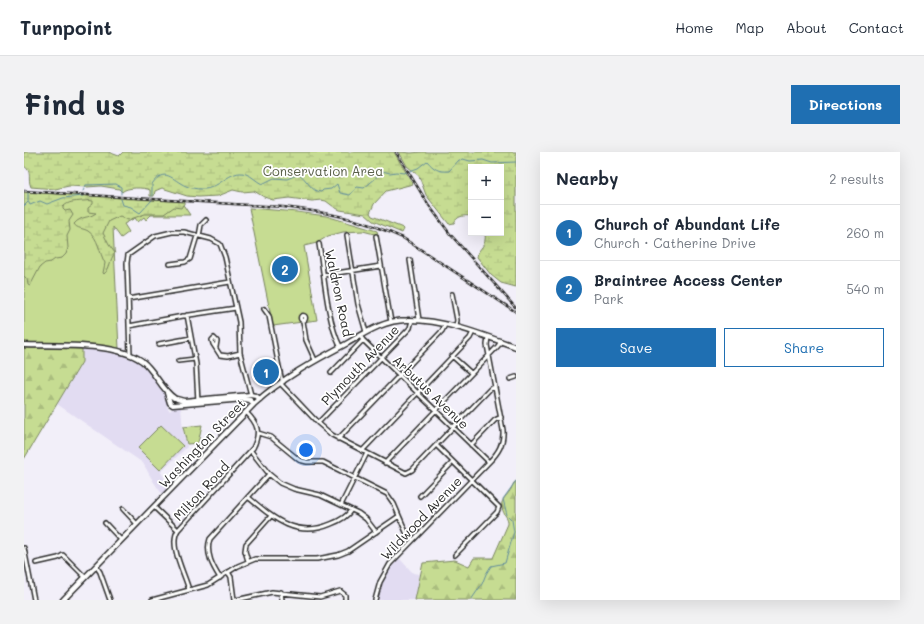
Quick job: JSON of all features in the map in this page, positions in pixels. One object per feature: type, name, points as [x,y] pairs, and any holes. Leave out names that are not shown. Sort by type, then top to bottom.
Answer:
[{"type":"main road","name":"Washington Street","points":[[63,600],[254,404],[316,360],[340,346],[361,338],[366,332],[391,322],[419,320],[456,327],[516,347]]},
{"type":"main road","points":[[24,345],[92,347],[130,355],[140,360],[166,391],[175,399],[181,401],[198,402],[252,395],[260,399]]},
{"type":"main road","points":[[166,391],[172,404]]},
{"type":"main road","points":[[172,404],[171,399],[175,399]]},
{"type":"main road","points":[[172,404],[246,399],[250,400],[254,404]]},
{"type":"street","points":[[170,264],[185,262],[190,259],[201,225],[206,220]]},
{"type":"street","points":[[130,355],[126,263],[129,254],[149,240],[164,233],[178,232],[214,240],[221,245],[224,254],[240,327],[240,353],[252,395]]},
{"type":"street","points":[[347,235],[359,309],[366,332]]},
{"type":"street","points":[[376,236],[391,322]]},
{"type":"street","name":"Waldron Road","points":[[319,244],[332,319],[336,337],[340,346]]},
{"type":"street","points":[[410,260],[419,320]]},
{"type":"street","points":[[324,275],[381,266]]},
{"type":"street","points":[[128,299],[230,282]]},
{"type":"street","points":[[452,294],[457,320],[456,327]]},
{"type":"street","points":[[129,326],[187,315],[236,308]]},
{"type":"street","points":[[264,309],[269,317],[282,383],[330,434],[407,473],[412,470],[490,389],[495,387]]},
{"type":"street","points":[[187,315],[195,359],[198,402]]},
{"type":"street","name":"Plymouth Avenue","points":[[318,423],[410,328],[412,320]]},
{"type":"street","points":[[303,321],[306,340],[316,360]]},
{"type":"street","points":[[338,439],[442,330],[445,325]]},
{"type":"street","points":[[362,451],[470,338],[473,332]]},
{"type":"street","points":[[471,445],[495,420],[501,417],[487,343],[488,337]]},
{"type":"street","points":[[160,344],[191,338]]},
{"type":"street","points":[[331,373],[361,338]]},
{"type":"street","name":"Arbutus Avenue","points":[[361,338],[489,462]]},
{"type":"street","points":[[385,463],[489,355],[500,341]]},
{"type":"street","points":[[216,347],[218,353],[223,356],[240,353]]},
{"type":"street","points":[[452,356],[471,373]]},
{"type":"street","points":[[178,361],[195,359]]},
{"type":"street","points":[[510,378],[516,377]]},
{"type":"street","points":[[246,412],[256,425],[258,433],[271,437],[300,461],[323,462],[388,496],[393,502],[406,532],[413,540]]},
{"type":"street","name":"Wildwood Avenue","points":[[375,600],[378,586],[390,564],[494,457],[502,440],[501,417]]},
{"type":"street","name":"Milton Road","points":[[189,590],[174,547],[175,537],[178,530],[251,451],[256,442],[258,433]]},
{"type":"street","points":[[436,445],[499,508],[497,512],[455,555]]},
{"type":"street","points":[[251,451],[269,474],[279,482],[288,487],[318,494],[351,510],[364,518],[376,532]]},
{"type":"street","points":[[341,505],[367,454]]},
{"type":"street","points":[[420,496],[453,462]]},
{"type":"street","points":[[220,578],[209,553],[209,541],[269,474]]},
{"type":"street","points":[[248,497],[271,516],[292,527],[313,529],[324,527],[335,523],[351,510]]},
{"type":"street","points":[[154,507],[178,530]]},
{"type":"street","points":[[123,509],[137,524]]},
{"type":"street","points":[[248,561],[246,544],[271,516]]},
{"type":"street","points":[[152,600],[164,598],[210,584],[248,561],[261,558],[317,559],[332,557],[345,552],[399,516]]},
{"type":"street","points":[[105,523],[121,540]]},
{"type":"street","points":[[24,548],[34,600]]},
{"type":"street","points":[[36,562],[57,559],[63,555],[85,577]]},
{"type":"street","points":[[96,566],[100,572],[110,600]]},
{"type":"street","points":[[228,572],[231,577],[235,600],[266,593],[281,592],[321,596],[340,591],[345,594],[345,600]]},
{"type":"street","points":[[281,592],[282,600]]},
{"type":"shaded area","points":[[82,349],[121,355],[137,361],[149,372],[165,392],[167,407],[170,411],[173,408],[181,407],[183,432],[187,447],[161,472],[169,487],[162,494],[143,463],[57,404],[82,362]]},
{"type":"shaded area","points":[[399,558],[413,573],[420,574],[415,600],[377,600],[385,576]]},
{"type":"green space","name":"Conservation Area","points":[[24,152],[108,152],[119,156],[123,152],[394,152],[413,184],[386,191],[374,204],[370,213],[372,216],[403,228],[402,233],[373,221],[365,214],[340,210],[326,201],[289,198],[273,200],[254,191],[242,192],[233,190],[218,196],[198,197],[187,196],[162,188],[155,191],[154,196],[150,196],[150,190],[140,188],[131,188],[122,192],[119,189],[101,186],[69,186],[55,189],[31,187],[29,173],[27,168],[24,166]]},
{"type":"green space","points":[[399,152],[516,152],[516,287],[501,283],[491,275],[477,257],[479,251],[484,245],[485,236],[504,236],[504,164],[468,164],[468,216],[461,216],[454,223],[449,224],[426,195],[419,176],[407,166]]},
{"type":"green space","points":[[24,192],[185,202],[181,208],[174,207],[164,214],[145,214],[128,220],[120,216],[109,221],[103,233],[115,253],[108,269],[104,274],[105,263],[97,242],[92,234],[74,224],[82,218],[96,213],[88,212],[88,208],[93,204],[93,201],[67,204],[63,207],[63,209],[65,211],[70,210],[73,215],[69,221],[70,230],[67,236],[68,248],[66,254],[62,258],[45,263],[40,267],[30,286],[28,285],[27,279],[24,276]]},
{"type":"green space","points":[[60,198],[182,203],[190,215],[151,215],[146,220],[144,217],[138,222],[135,218],[124,224],[129,232],[121,238],[113,227],[119,349],[90,344],[24,343],[24,206]]},
{"type":"green space","points":[[249,208],[326,216],[377,231],[378,235],[363,231],[343,232],[328,236],[317,243],[304,246],[317,320],[273,326]]},
{"type":"green space","points":[[24,348],[82,349],[82,362],[24,459]]},
{"type":"green space","points":[[161,425],[183,446],[160,470],[138,448]]},
{"type":"green space","points":[[202,425],[198,443],[187,444],[183,427]]},
{"type":"green space","points":[[516,481],[516,600],[415,600],[423,563],[455,560],[469,566],[474,558],[493,558],[508,524],[502,503]]},
{"type":"waterway","points":[[152,196],[152,184],[161,176],[165,175],[188,187],[207,189],[235,174],[240,173],[246,174],[262,184],[274,178],[287,179],[299,174],[314,190],[321,192],[323,190],[331,189],[337,184],[340,193],[350,195],[357,187],[364,188],[376,178],[377,171],[404,173],[418,168],[427,161],[436,169],[442,171],[449,171],[459,160],[463,159],[470,161],[483,160],[492,163],[516,162]]},
{"type":"waterway","points":[[83,191],[86,185],[116,184],[121,187],[121,194]]},
{"type":"waterway","points":[[28,192],[28,201],[30,205],[40,201],[47,204],[63,198],[83,196]]},
{"type":"waterway","points":[[121,199],[123,205],[131,207],[140,213],[152,200]]},
{"type":"waterway","points":[[24,206],[28,202]]},
{"type":"waterway","points":[[471,600],[482,584],[491,566],[505,563],[514,532],[512,520],[507,515],[503,499],[516,481]]},
{"type":"railway","points":[[396,152],[428,204],[450,234],[515,307]]},
{"type":"railway","points":[[24,191],[283,207],[315,211],[344,217],[388,231],[403,238],[516,312]]},
{"type":"place","name":"Braintree Access Center","points":[[285,269]]},
{"type":"place","name":"Church of Abundant Life","points":[[266,372]]}]
